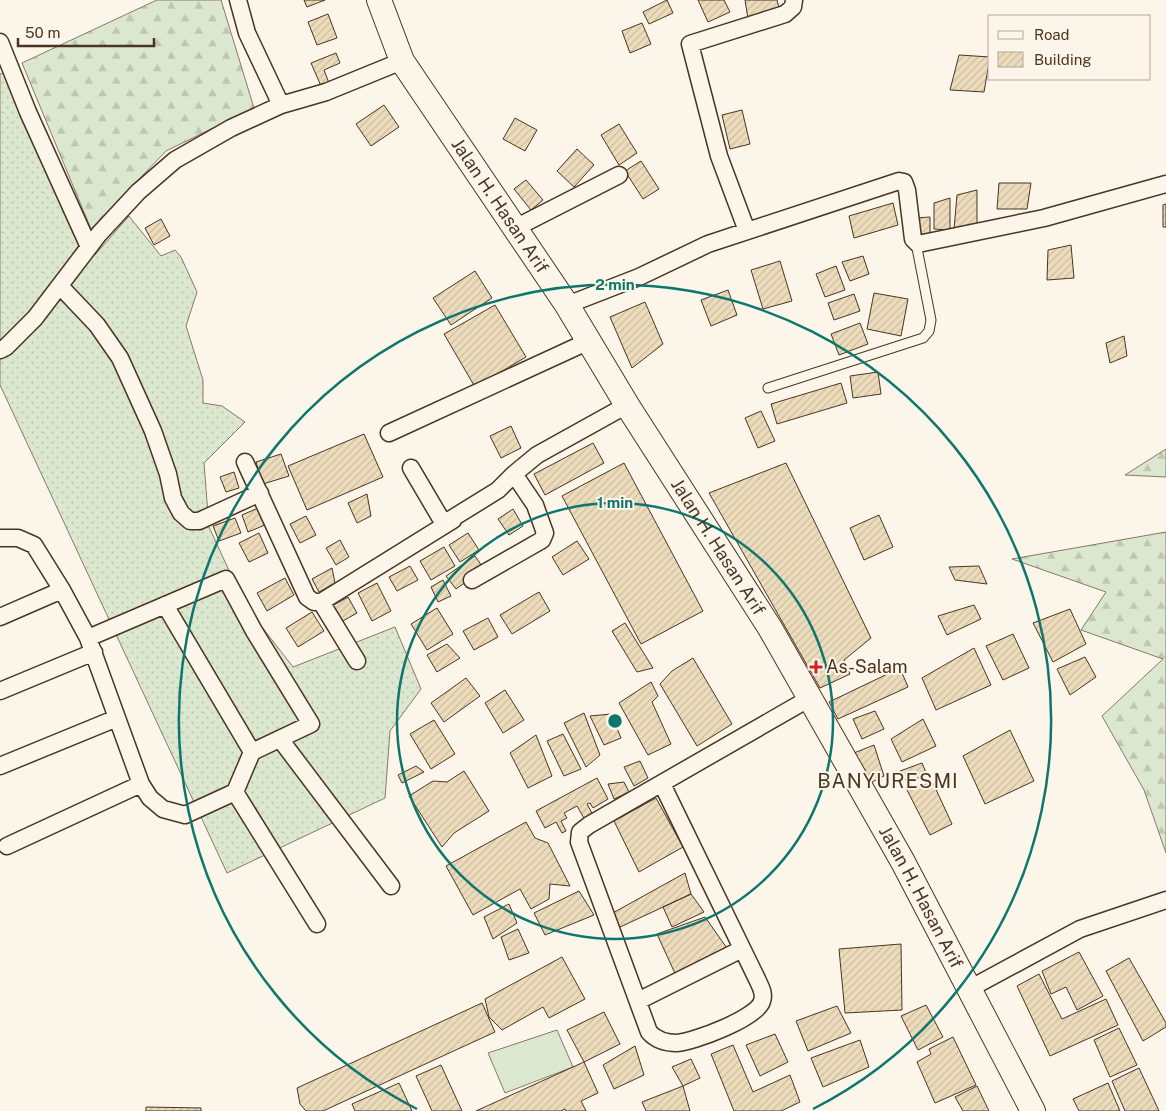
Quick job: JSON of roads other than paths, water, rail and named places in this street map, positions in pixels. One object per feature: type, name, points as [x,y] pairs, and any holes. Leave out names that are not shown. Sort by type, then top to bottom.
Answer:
[{"type":"main road","name":"Jalan H. Hasan Arif","points":[[378,0],[402,61],[567,305],[627,405],[770,628],[903,862],[1033,1111]]},
{"type":"street","points":[[238,0],[247,33],[280,105]]},
{"type":"street","points":[[747,231],[719,156],[690,44],[785,14],[793,7],[794,0]]},
{"type":"street","points":[[0,42],[30,118],[89,247]]},
{"type":"street","points":[[0,350],[6,347],[34,318],[99,234],[138,192],[175,160],[231,128],[280,105],[326,92],[402,61]]},
{"type":"street","points":[[515,228],[619,175]]},
{"type":"street","points":[[567,305],[639,278],[708,244],[902,181],[907,190],[912,234],[916,243],[927,243],[1044,218],[1166,184]]},
{"type":"street","points":[[60,286],[97,325],[120,358],[153,431],[168,474],[173,498],[182,513],[190,521],[199,521],[260,493]]},
{"type":"street","points":[[390,433],[588,341]]},
{"type":"street","points":[[245,462],[308,597],[314,602],[321,602],[498,490],[537,455],[627,405]]},
{"type":"street","points":[[411,468],[441,519],[444,521],[453,520]]},
{"type":"street","points":[[472,580],[542,540],[545,533],[535,505],[514,474]]},
{"type":"street","points":[[0,538],[18,538],[34,545],[62,590],[91,645],[141,784],[150,798],[163,809],[185,815],[235,792],[252,752],[311,724],[254,631],[226,579],[165,605],[91,645],[0,691]]},
{"type":"street","points":[[0,618],[62,590]]},
{"type":"street","points":[[321,602],[357,661]]},
{"type":"street","points":[[165,605],[252,752]]},
{"type":"street","points":[[662,784],[761,988],[763,996],[761,1004],[745,1018],[719,1030],[678,1043],[661,1041],[649,1032],[579,842],[580,832],[589,825],[810,698]]},
{"type":"street","points":[[0,766],[117,718]]},
{"type":"street","points":[[280,739],[391,886]]},
{"type":"street","points":[[7,846],[141,784]]},
{"type":"street","points":[[235,792],[317,924]]},
{"type":"street","points":[[969,989],[1080,929],[1166,900]]},
{"type":"street","points":[[638,1001],[742,949]]},
{"type":"lane","points":[[768,388],[922,338],[929,331],[930,320],[916,243]]},
{"type":"place","name":"As-Salam","points":[[816,667]]},
{"type":"district","name":"BANYURESMI","points":[[888,781]]}]
